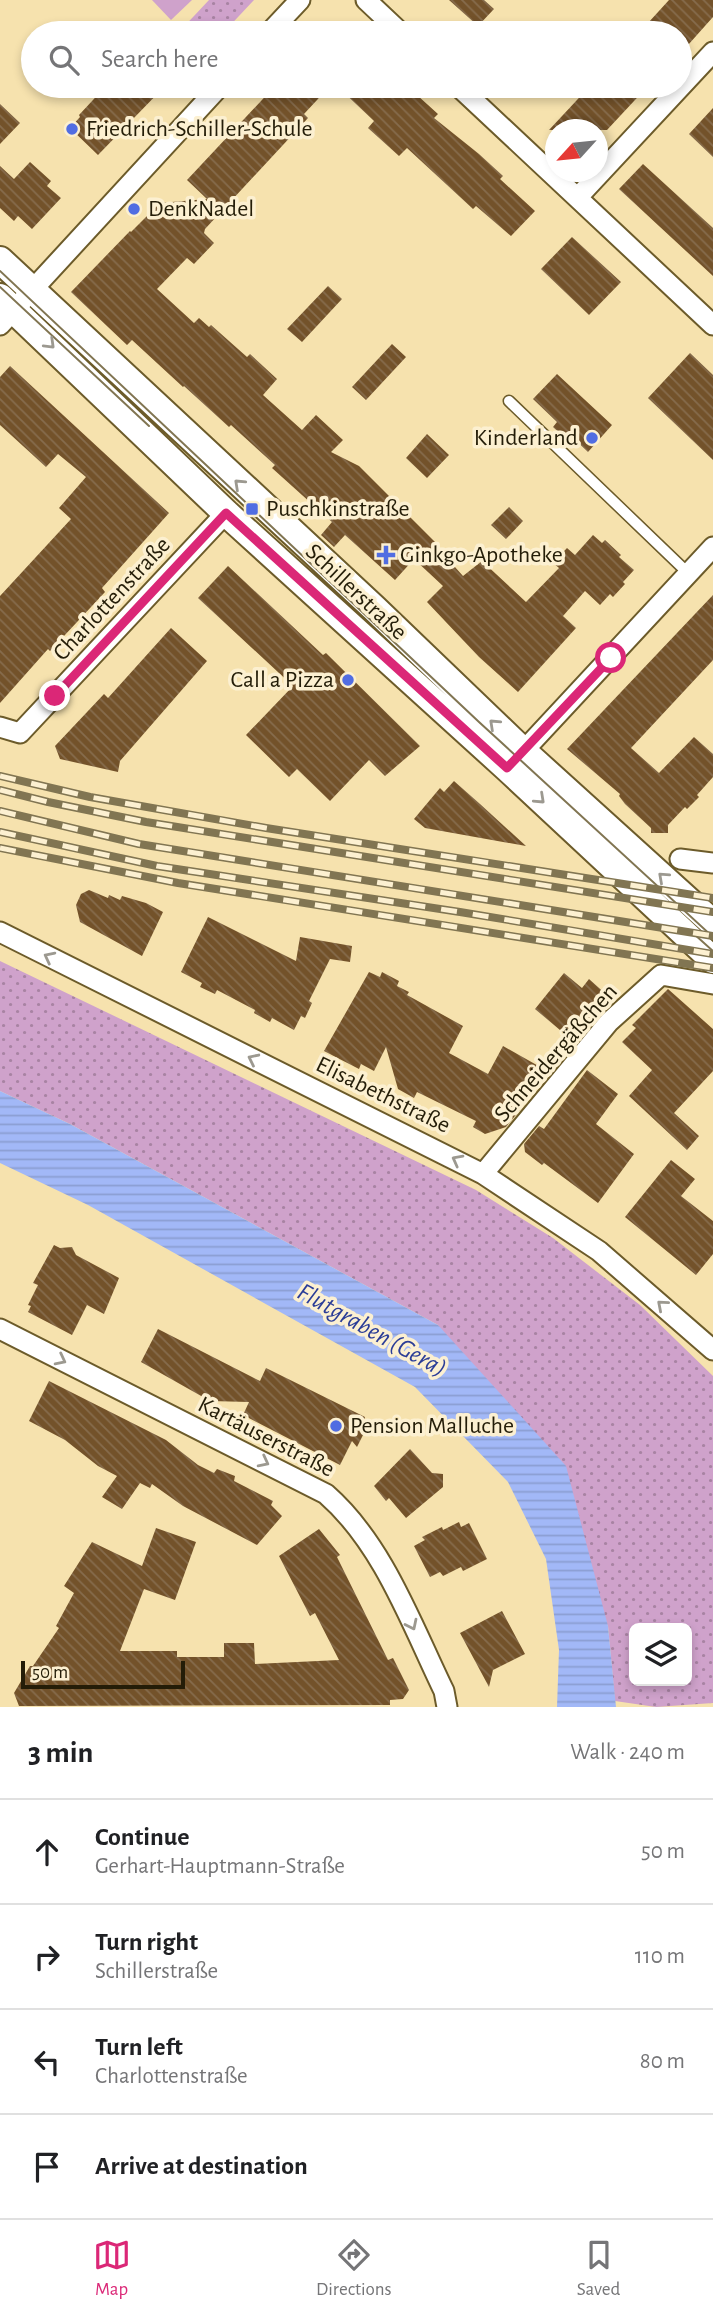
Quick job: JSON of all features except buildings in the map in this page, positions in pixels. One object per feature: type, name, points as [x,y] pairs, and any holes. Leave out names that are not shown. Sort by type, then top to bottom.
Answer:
[{"type":"main road","name":"Schillerstraße","points":[[0,260],[374,608],[515,759],[713,960]]},
{"type":"main road","name":"Schillerstraße","points":[[4,311],[226,513],[713,923]]},
{"type":"street","points":[[280,21],[300,0]]},
{"type":"street","points":[[366,0],[388,21]]},
{"type":"street","points":[[692,75],[713,52]]},
{"type":"street","points":[[4,311],[32,289],[209,98]]},
{"type":"street","points":[[471,98],[713,325]]},
{"type":"street","points":[[578,197],[670,98]]},
{"type":"street","name":"Charlottenstraße","points":[[0,727],[20,733],[226,513]]},
{"type":"street","points":[[515,759],[713,547]]},
{"type":"street","points":[[680,859],[713,863]]},
{"type":"street","name":"Elisabethstraße","points":[[0,932],[484,1174],[599,1251],[713,1350]]},
{"type":"street","name":"Schneidergäßchen","points":[[484,1174],[609,1022],[661,975],[713,984]]},
{"type":"street","name":"Kartäuserstraße","points":[[0,1329],[326,1494],[359,1528],[390,1581],[444,1691],[447,1707]]},
{"type":"lane","points":[[509,401],[689,574]]},
{"type":"shaded area","points":[[152,0],[192,0],[171,20]]},
{"type":"shaded area","points":[[209,0],[254,0],[234,21],[189,21]]},
{"type":"shaded area","points":[[0,961],[476,1190],[553,1238],[640,1305],[713,1376],[713,1703],[656,1707],[615,1701],[608,1626],[438,1325],[70,1124],[0,1091]]},
{"type":"water","name":"Flutgraben (Gera)","points":[[0,1091],[70,1124],[438,1325],[566,1466],[608,1626],[616,1707],[557,1707],[559,1650],[546,1559],[508,1482],[415,1387],[88,1205],[0,1163]]},
{"type":"tram line","points":[[0,271],[479,722],[713,937]]},
{"type":"tram line","points":[[0,287],[149,426]]},
{"type":"tram line","points":[[694,934],[713,951]]},
{"type":"railway","points":[[0,776],[90,797],[266,828],[713,898]]},
{"type":"railway","points":[[0,790],[146,822],[713,912]]},
{"type":"railway","points":[[0,811],[139,844],[713,936]]},
{"type":"railway","points":[[0,832],[157,866],[713,954]]},
{"type":"railway","points":[[0,848],[178,883],[713,968]]},
{"type":"place","name":"Friedrich-Schiller-Schule","points":[[72,129]]},
{"type":"place","name":"DenkNadel","points":[[134,209]]},
{"type":"place","name":"Kinderland","points":[[592,438]]},
{"type":"place","name":"Puschkinstraße","points":[[252,509]]},
{"type":"place","name":"Ginkgo-Apotheke","points":[[386,555]]},
{"type":"place","name":"Call a Pizza","points":[[348,680]]},
{"type":"place","name":"Pension Malluche","points":[[336,1426]]},
{"type":"route","points":[[55,696],[226,513],[507,768],[611,658]]}]
